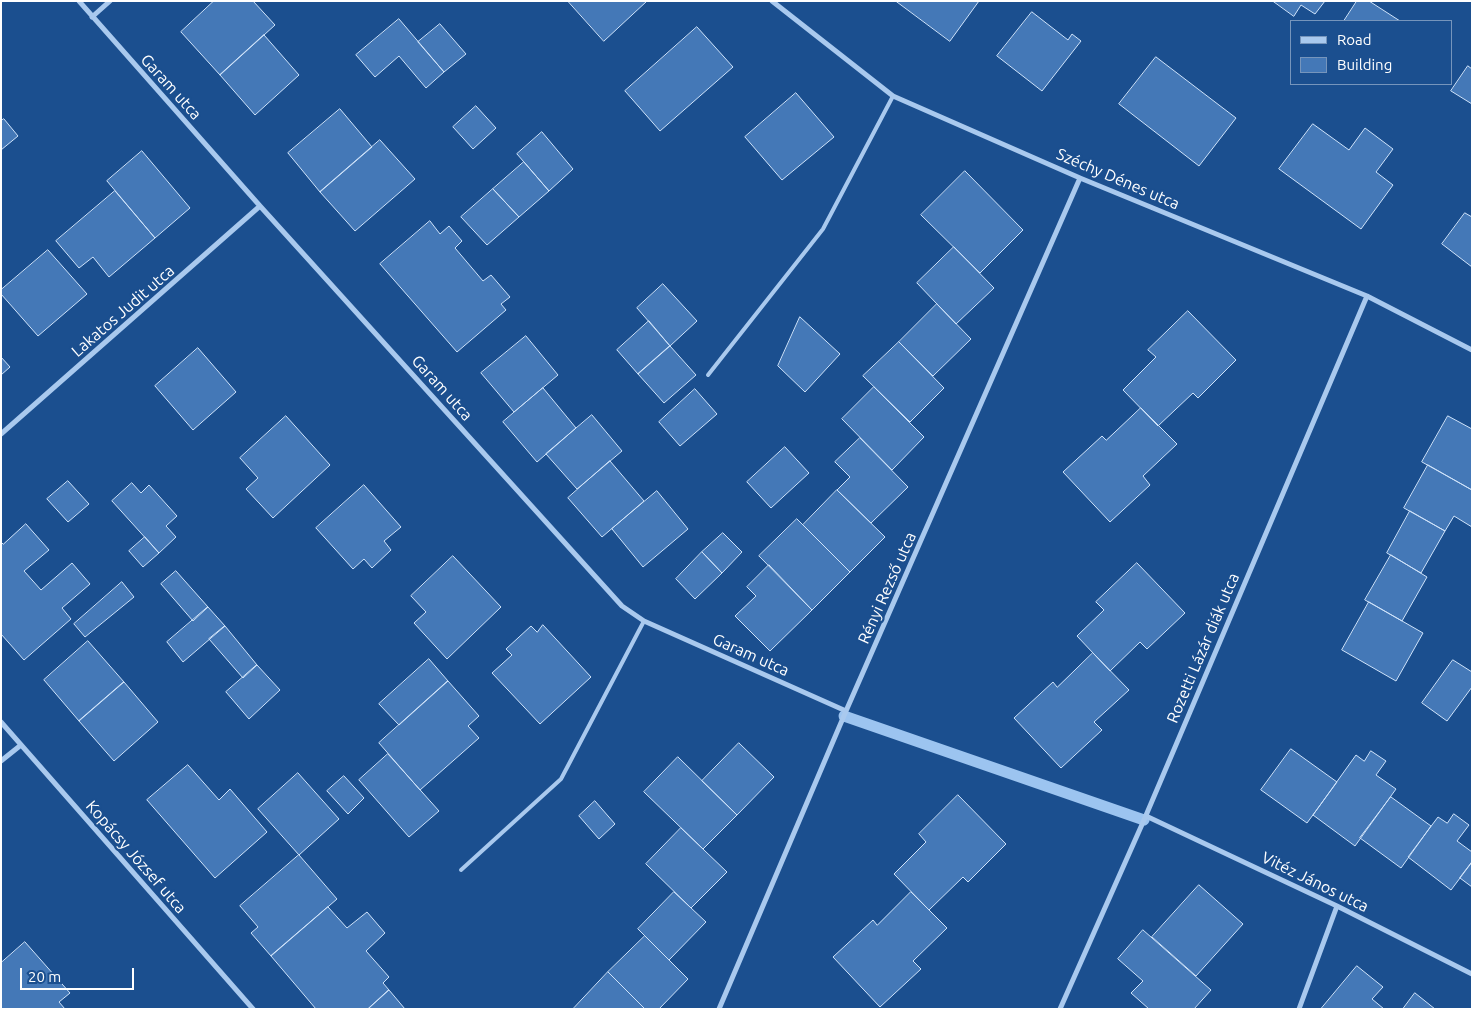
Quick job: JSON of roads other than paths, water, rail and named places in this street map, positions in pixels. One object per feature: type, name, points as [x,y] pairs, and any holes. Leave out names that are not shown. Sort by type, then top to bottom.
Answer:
[{"type":"street","name":"Garam utca","points":[[79,1],[260,206],[622,606],[644,621],[846,711]]},
{"type":"street","points":[[92,17],[110,1]]},
{"type":"street","name":"Széchy Dénes utca","points":[[772,1],[893,96],[1080,178],[1367,296],[1472,350]]},
{"type":"street","name":"Rényi Rezső utca","points":[[719,1009],[846,711],[1080,178]]},
{"type":"street","name":"Lakatos Judit utca","points":[[1,434],[260,206]]},
{"type":"street","name":"Rozetti Lázár diák utca","points":[[1060,1009],[1146,816],[1367,296]]},
{"type":"street","name":"Kopácsy József utca","points":[[1,722],[253,1009]]},
{"type":"street","points":[[1,761],[21,745]]},
{"type":"street","name":"Vitéz János utca","points":[[1146,816],[1337,906],[1472,974]]},
{"type":"street","points":[[1299,1009],[1337,906]]},
{"type":"lane","points":[[708,374],[823,229],[893,96]]},
{"type":"lane","points":[[461,870],[561,778],[644,621]]},
{"type":"waterway","points":[[844,716],[1144,820]]}]
